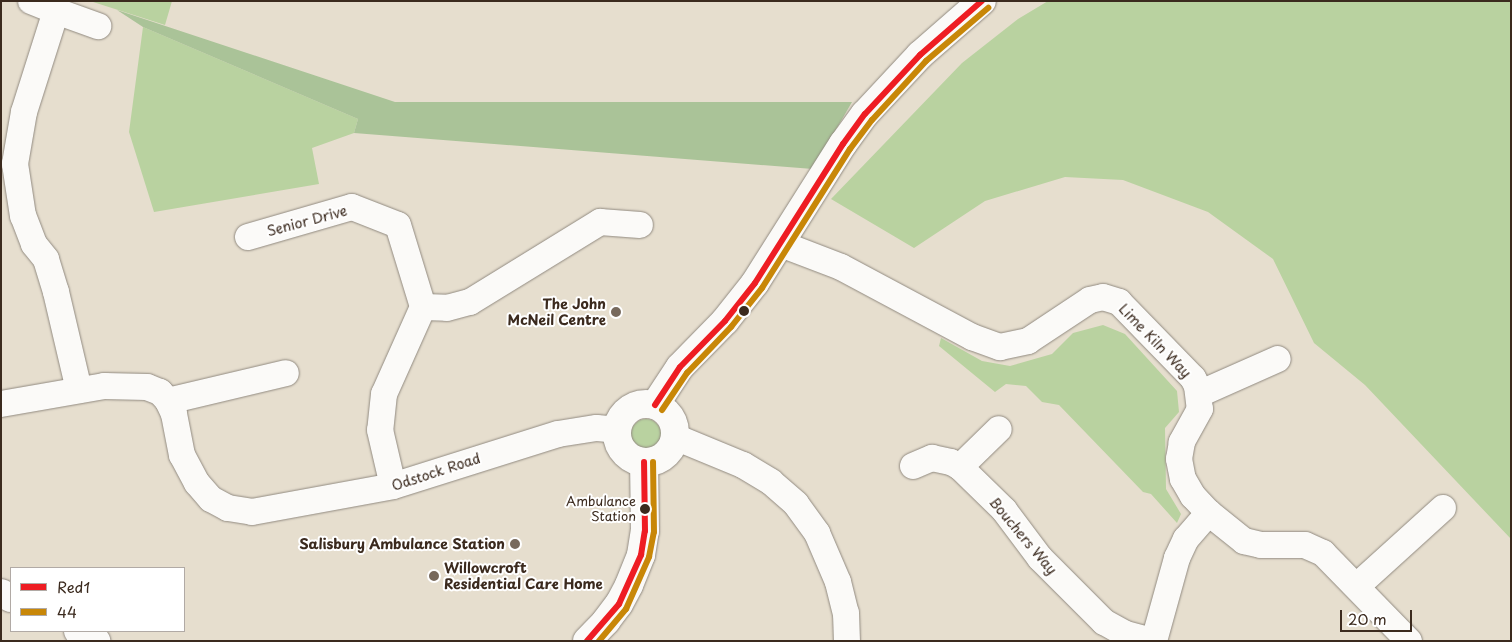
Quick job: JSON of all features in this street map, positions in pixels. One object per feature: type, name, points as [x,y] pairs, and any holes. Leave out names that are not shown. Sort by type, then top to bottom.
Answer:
[{"type":"main road","points":[[655,405],[680,367],[737,306],[781,244],[834,157],[865,114],[920,55],[982,1]]},
{"type":"main road","points":[[646,404],[655,405],[662,409],[673,421],[675,437],[668,452],[653,461],[644,462],[635,459],[622,448],[618,430],[620,422],[630,409],[646,404]]},
{"type":"main road","points":[[587,641],[619,604],[629,586],[641,554],[645,531],[644,462]]},
{"type":"main road","points":[[80,632],[96,641]]},
{"type":"street","points":[[31,1],[98,26]]},
{"type":"street","points":[[56,11],[24,112],[15,164],[25,222],[34,244],[46,259],[54,284],[79,390]]},
{"type":"street","name":"Senior Drive","points":[[248,237],[352,207],[398,225],[422,307]]},
{"type":"street","points":[[393,486],[380,430],[384,394],[422,307],[447,308],[470,302],[600,222],[640,225]]},
{"type":"street","name":"Lime Kiln Way","points":[[781,244],[841,267],[972,337],[1000,347],[1028,341],[1090,300],[1103,297],[1119,302],[1193,378],[1199,394],[1200,409],[1182,442],[1179,459],[1187,488],[1209,513],[1238,537],[1261,545],[1305,545],[1317,549],[1357,586],[1409,641]]},
{"type":"street","name":"Lime Kiln Way","points":[[1199,394],[1278,359]]},
{"type":"street","points":[[1,404],[104,386],[147,387],[160,392],[168,401],[286,373]]},
{"type":"street","name":"Odstock Road","points":[[168,401],[174,414],[182,455],[197,483],[211,499],[228,508],[252,512],[393,486],[558,434],[597,428],[618,430]]},
{"type":"street","points":[[960,467],[999,429]]},
{"type":"street","points":[[675,437],[749,469],[771,482],[796,504],[818,533],[838,582],[846,614],[847,641]]},
{"type":"street","name":"Bouchers Way","points":[[913,466],[932,458],[951,462],[960,467],[1004,510],[1040,558],[1057,576],[1104,622],[1124,638],[1154,641],[1179,552],[1186,539],[1209,513]]},
{"type":"street","points":[[1357,586],[1443,508]]},
{"type":"green space","points":[[90,1],[172,1],[165,25]]},
{"type":"green space","points":[[1048,1],[1511,1],[1511,539],[1365,385],[1314,343],[1273,259],[1208,212],[1123,180],[1065,177],[985,201],[914,248],[831,199],[962,63],[1018,19]]},
{"type":"green space","points":[[117,10],[395,102],[852,102],[813,169],[354,133],[358,119],[143,27]]},
{"type":"green space","points":[[143,27],[358,119],[354,133],[312,148],[319,184],[154,212],[129,132]]},
{"type":"green space","points":[[1103,325],[1125,334],[1177,391],[1179,412],[1165,428],[1166,489],[1181,514],[1177,523],[1151,494],[1143,492],[1059,405],[1042,402],[1026,386],[1006,384],[995,392],[939,346],[941,338],[982,361],[1010,366],[1052,354],[1073,333]]},
{"type":"green space","points":[[646,419],[652,420],[660,428],[660,440],[652,448],[646,449],[640,448],[632,440],[631,434],[632,428],[640,420]]},
{"type":"transit line","name":"Red1","points":[[655,405],[680,367],[725,321],[755,283],[843,144],[865,114],[920,55],[982,1]]},
{"type":"transit line","name":"44","points":[[662,410],[687,373],[731,327],[762,288],[850,149],[872,120],[926,61],[988,8]]},
{"type":"transit line","name":"Red1","points":[[587,641],[619,604],[641,555],[645,531],[644,462]]},
{"type":"transit line","name":"44","points":[[599,641],[626,609],[649,557],[654,532],[653,462]]},
{"type":"place","name":"The John McNeil Centre","points":[[616,312]]},
{"type":"place","name":"Ambulance Station","points":[[645,509]]},
{"type":"place","name":"Salisbury Ambulance Station","points":[[515,544]]},
{"type":"place","name":"Willowcroft Residential Care Home","points":[[434,576]]}]
